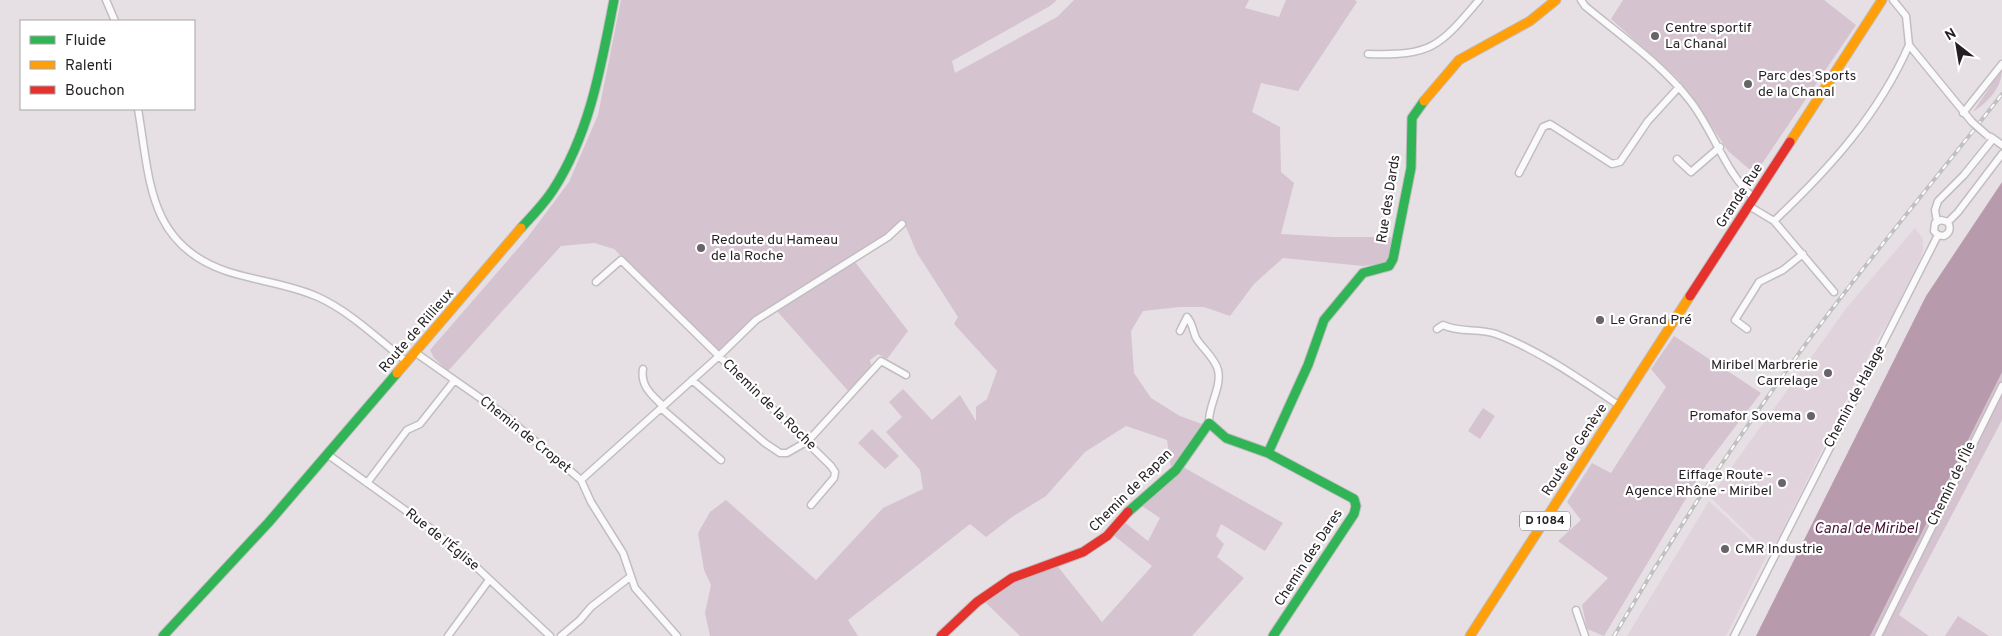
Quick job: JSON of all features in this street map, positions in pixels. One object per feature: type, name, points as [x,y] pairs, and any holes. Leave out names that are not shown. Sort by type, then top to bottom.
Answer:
[{"type":"street","points":[[106,0],[115,20]]},
{"type":"street","name":"Route de Rillieux","points":[[163,636],[238,557],[416,353],[530,220],[565,172],[585,128],[592,106],[614,0]]},
{"type":"street","points":[[1368,54],[1410,54],[1434,46],[1450,34],[1479,0]]},
{"type":"street","name":"Rue des Dards","points":[[1268,453],[1308,366],[1324,320],[1363,272],[1389,266],[1393,259],[1411,168],[1412,118],[1417,109],[1459,60],[1530,21],[1556,0]]},
{"type":"street","points":[[1581,0],[1585,6],[1655,64],[1678,88],[1703,119],[1740,186],[1754,198]]},
{"type":"street","name":"Grande Rue","points":[[1620,406],[1882,0]]},
{"type":"street","points":[[1774,221],[1839,155],[1895,78],[1909,45],[1906,16],[1893,0]]},
{"type":"street","points":[[1909,45],[1964,114],[1995,140],[1964,176],[1938,201],[1935,210],[1937,222]]},
{"type":"street","points":[[1964,114],[2002,64]]},
{"type":"street","points":[[1519,173],[1543,128],[1550,124],[1612,164],[1620,162],[1648,121],[1678,88]]},
{"type":"street","points":[[138,110],[155,204],[166,227],[181,244],[204,261],[226,271],[293,289],[321,299],[346,314],[407,362]]},
{"type":"street","points":[[1677,159],[1691,172],[1720,147]]},
{"type":"street","points":[[1948,222],[1942,220],[1937,222],[1933,228],[1938,235],[1944,236],[1948,233],[1948,222],[1958,212],[2002,154]]},
{"type":"street","points":[[1749,206],[1774,221],[1834,292]]},
{"type":"street","points":[[596,282],[621,260],[719,356],[756,320],[888,237],[902,224]]},
{"type":"street","name":"Chemin de Halage","points":[[1734,636],[1774,560],[1856,392],[1911,291],[1938,235]]},
{"type":"street","points":[[1747,329],[1734,320],[1759,282],[1783,270],[1803,254]]},
{"type":"street","points":[[1180,331],[1186,317],[1190,320],[1196,337],[1218,369],[1218,380],[1209,423]]},
{"type":"street","points":[[1437,329],[1443,325],[1450,328],[1483,331],[1506,338],[1584,381],[1620,406]]},
{"type":"street","name":"Chemin de Cropet","points":[[416,353],[454,382],[503,414],[581,480],[591,502],[623,553],[630,577],[640,596],[677,636]]},
{"type":"street","name":"Chemin de la Roche","points":[[581,480],[719,356],[808,441],[835,472],[834,478],[811,505]]},
{"type":"street","points":[[692,380],[765,443],[780,453],[792,452],[808,441],[881,361],[906,375]]},
{"type":"street","points":[[643,369],[642,375],[645,388],[662,407],[721,460]]},
{"type":"street","points":[[367,482],[408,430],[420,424],[454,382]]},
{"type":"street","name":"Chemin de l'Île","points":[[1878,636],[2002,386]]},
{"type":"street","name":"Route de Genève","points":[[1470,636],[1620,406]]},
{"type":"street","name":"Chemin des Dares","points":[[1209,423],[1226,438],[1268,453],[1354,499],[1356,506],[1354,514],[1274,636]]},
{"type":"street","name":"Chemin de Rapan","points":[[941,636],[977,602],[1012,578],[1083,552],[1101,541],[1133,507],[1176,470],[1209,423]]},
{"type":"street","name":"Rue de l'Église","points":[[327,454],[430,528],[550,636]]},
{"type":"street","points":[[561,636],[580,620],[591,607],[630,577]]},
{"type":"street","points":[[448,636],[489,580]]},
{"type":"street","points":[[1576,610],[1585,636]]},
{"type":"shaded area","points":[[621,0],[1057,0],[1050,6],[952,61],[955,73],[1057,17],[1074,0],[1249,0],[1245,8],[1279,17],[1286,0],[1355,0],[1357,2],[1298,91],[1261,83],[1252,112],[1280,127],[1281,172],[1294,183],[1281,234],[1333,237],[1391,237],[1390,262],[1363,266],[1283,258],[1254,284],[1230,316],[1204,307],[1180,307],[1143,311],[1131,331],[1134,373],[1151,398],[1180,416],[1202,424],[1171,468],[1167,440],[1126,426],[1085,452],[1046,496],[1012,517],[986,537],[970,524],[848,620],[858,636],[710,636],[705,613],[711,585],[704,570],[698,533],[710,512],[726,500],[816,580],[883,508],[923,489],[920,470],[886,432],[902,417],[889,402],[903,389],[932,420],[960,395],[976,421],[976,407],[987,399],[997,371],[954,324],[958,317],[917,253],[905,225],[897,227],[773,307],[719,352],[614,249],[594,243],[561,246],[448,371],[434,358],[430,350],[527,238],[569,182],[598,115]]},
{"type":"shaded area","name":"Parc des Sports de la Chanal","points":[[1623,0],[1824,0],[1856,25],[1755,174],[1728,151],[1697,104],[1677,78],[1611,19]]},
{"type":"shaded area","points":[[2002,69],[2000,82],[1993,94],[1973,112]]},
{"type":"shaded area","points":[[1915,228],[1923,239],[1923,251],[1920,259],[1891,318],[1878,338],[1846,401],[1770,555],[1710,497],[1848,306]]},
{"type":"shaded area","points":[[855,262],[908,331],[887,359],[878,354],[870,360],[872,369],[850,393],[776,310]]},
{"type":"shaded area","points":[[1674,336],[1761,393],[1706,465],[1604,636],[1587,629],[1582,605],[1608,578],[1558,541],[1581,520],[1567,502],[1592,463],[1611,473],[1666,387],[1651,369]]},
{"type":"shaded area","points":[[2002,371],[2002,420],[1899,615],[1929,636],[1864,636]]},
{"type":"shaded area","points":[[1483,408],[1495,416],[1480,439],[1468,431]]},
{"type":"shaded area","points":[[872,429],[899,456],[885,469],[858,443]]},
{"type":"shaded area","points":[[1183,467],[1283,523],[1265,551],[1221,524],[1216,536],[1224,544],[1217,557],[1244,578],[1192,636],[1020,636],[984,601],[1015,580],[1055,563],[1102,622],[1152,566],[1112,534],[1123,521],[1148,541],[1160,518],[1142,506],[1174,478]]},
{"type":"shaded area","points":[[1709,501],[1767,555],[1726,636],[1627,636]]},
{"type":"shaded area","points":[[1958,616],[1989,636],[1945,636]]},
{"type":"water","name":"Canal de Miribel","points":[[2002,182],[2002,372],[1870,636],[1756,636],[1926,296]]},
{"type":"railway","points":[[1614,636],[1706,488],[1779,380],[1853,281],[2002,94]]},
{"type":"traffic: fast","points":[[521,228],[553,190],[576,146],[599,74],[614,0]]},
{"type":"traffic: fast","points":[[1268,453],[1308,365],[1324,320],[1363,273],[1389,266],[1393,259],[1411,168],[1412,118],[1424,101]]},
{"type":"traffic: fast","points":[[163,636],[269,522],[397,373]]},
{"type":"traffic: fast","points":[[1128,512],[1176,470],[1209,423],[1226,438],[1268,453],[1354,499],[1356,506],[1354,514],[1273,636]]},
{"type":"traffic: slow","points":[[1424,101],[1459,60],[1530,21],[1556,0]]},
{"type":"traffic: slow","points":[[1790,142],[1882,0]]},
{"type":"traffic: slow","points":[[397,373],[521,228]]},
{"type":"traffic: slow","points":[[1470,636],[1690,296]]},
{"type":"traffic: jam","points":[[1690,296],[1790,142]]},
{"type":"traffic: jam","points":[[941,636],[977,602],[1012,578],[1083,552],[1107,536],[1128,512]]},
{"type":"place","name":"Centre sportif La Chanal","points":[[1655,36]]},
{"type":"place","name":"Parc des Sports de la Chanal","points":[[1748,84]]},
{"type":"place","name":"Redoute du Hameau de la Roche","points":[[701,248]]},
{"type":"place","name":"Le Grand Pré","points":[[1600,320]]},
{"type":"place","name":"Miribel Marbrerie Carrelage","points":[[1828,373]]},
{"type":"place","name":"Promafor Sovema","points":[[1811,416]]},
{"type":"place","name":"Eiffage Route - Agence Rhône - Miribel","points":[[1782,483]]},
{"type":"place","name":"CMR Industrie","points":[[1725,549]]}]
